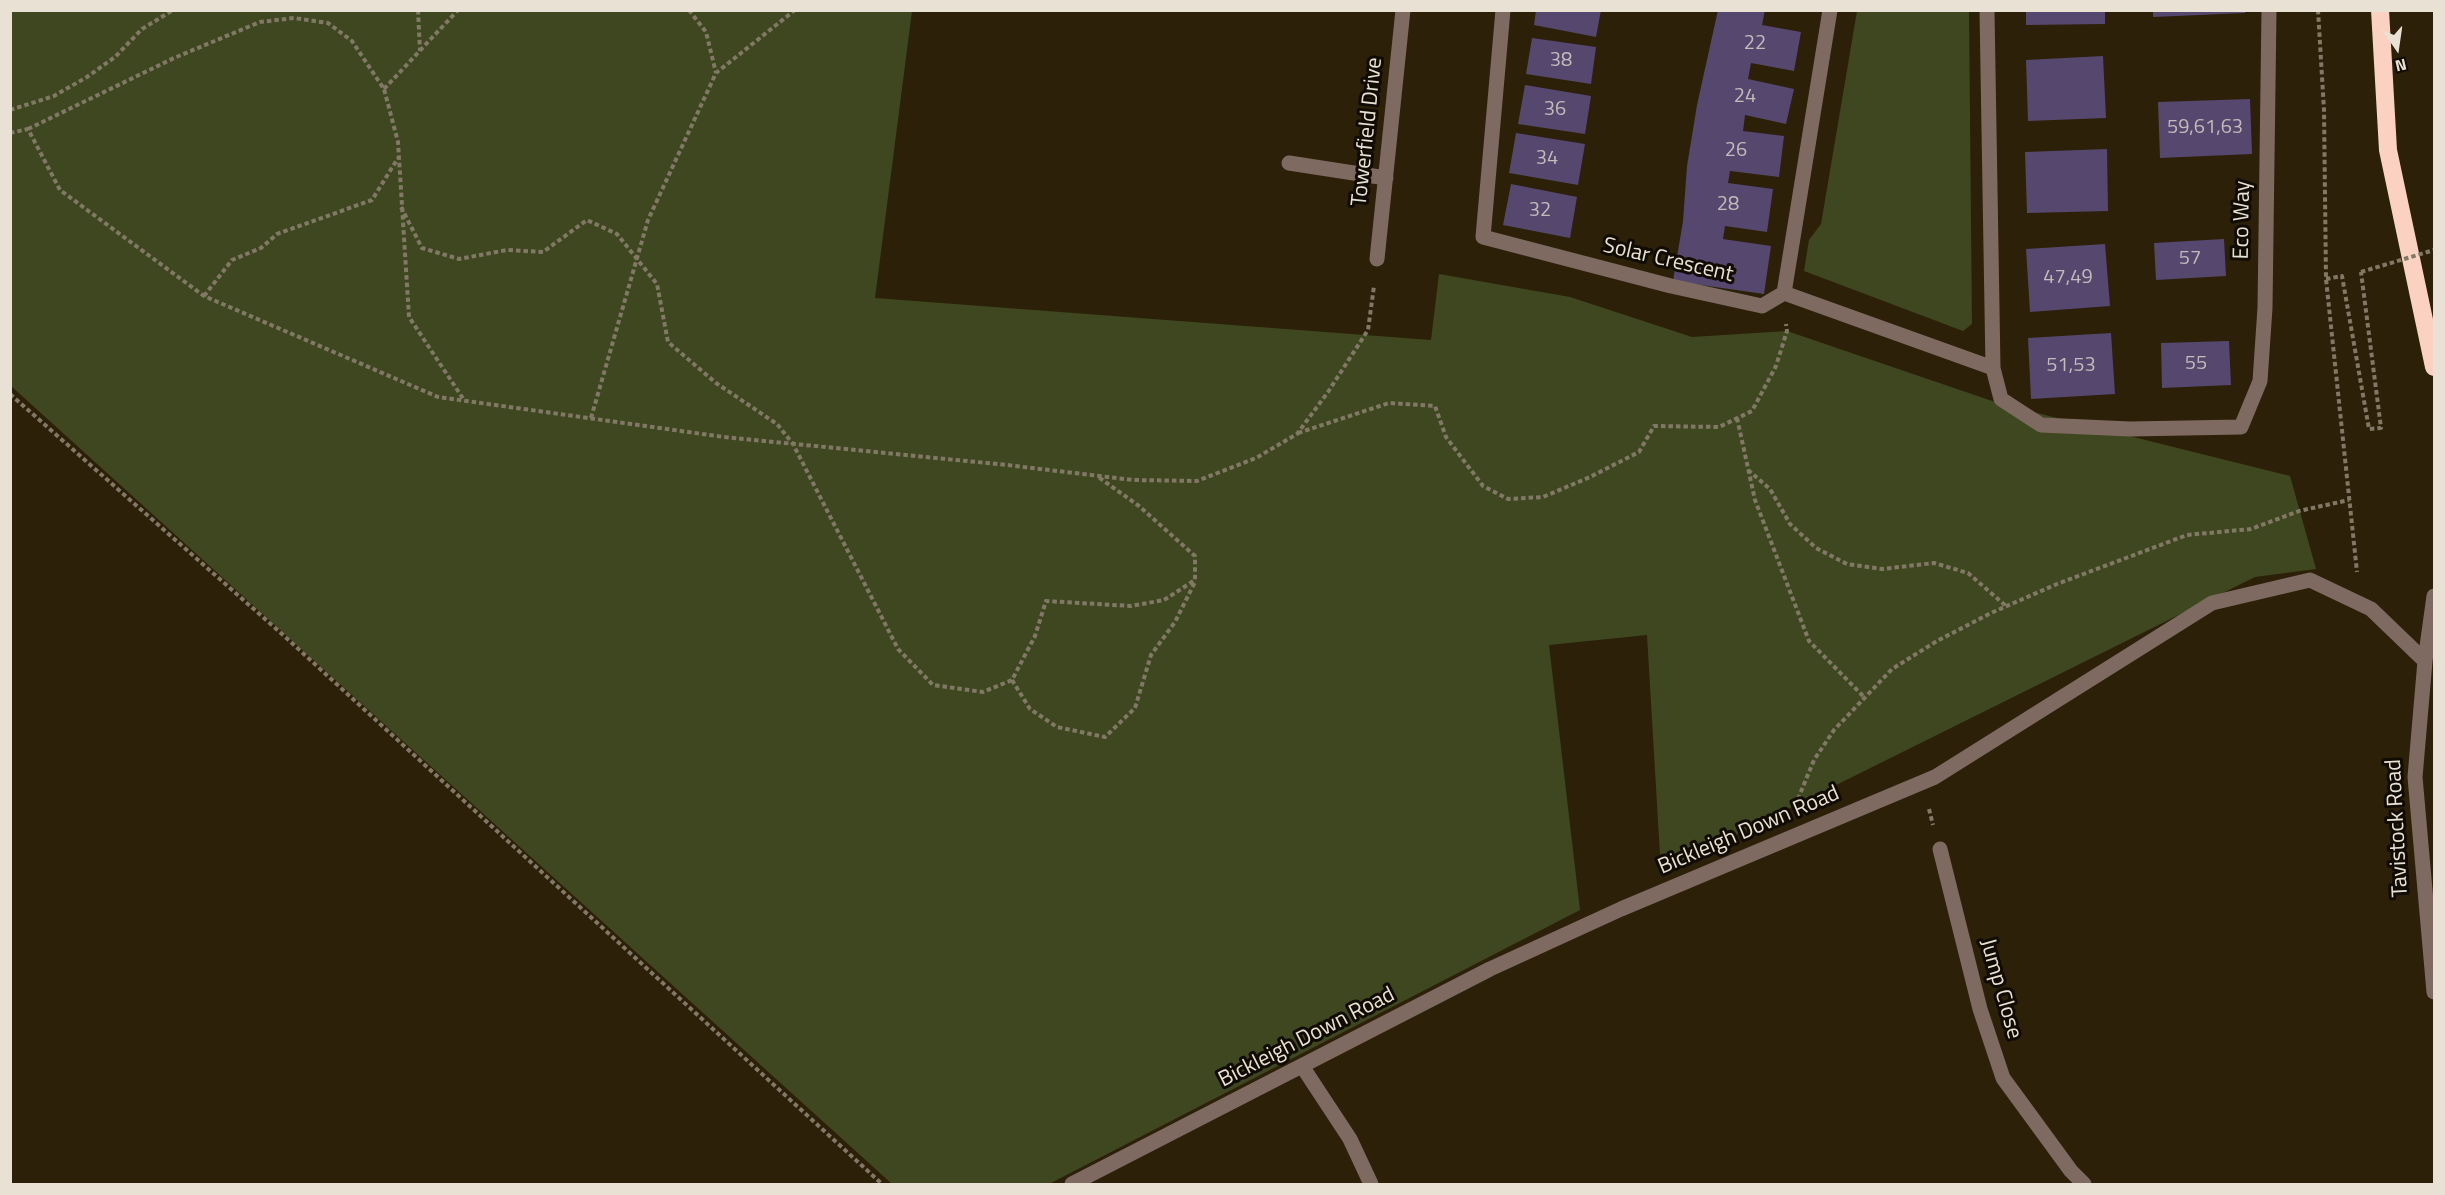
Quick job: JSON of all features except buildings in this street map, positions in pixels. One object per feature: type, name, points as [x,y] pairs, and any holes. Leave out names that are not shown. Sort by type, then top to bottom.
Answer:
[{"type":"highway","points":[[2380,10],[2388,150],[2434,367]]},
{"type":"street","name":"Towerfield Drive","points":[[1377,259],[1403,10]]},
{"type":"street","name":"Solar Crescent","points":[[1503,10],[1483,237],[1671,286],[1762,306],[1784,293]]},
{"type":"street","points":[[1830,10],[1784,293],[1994,368],[1987,10]]},
{"type":"street","name":"Eco Way","points":[[1994,368],[2001,399],[2041,425],[2130,429],[2241,427],[2260,381],[2265,308],[2269,10]]},
{"type":"street","points":[[1289,163],[1386,178]]},
{"type":"street","name":"Bickleigh Down Road","points":[[1072,1185],[1490,969],[1621,909],[1935,777],[2082,687],[2212,603],[2310,580],[2371,609],[2430,659]]},
{"type":"street","name":"Tavistock Road","points":[[2434,596],[2430,659],[2415,777],[2434,992]]},
{"type":"street","name":"Jump Close","points":[[1940,849],[1980,1009],[2003,1078],[2071,1171],[2084,1185]]},
{"type":"street","points":[[1302,1066],[1350,1138],[1371,1185]]},
{"type":"path","points":[[10,110],[54,96],[87,77],[115,57],[142,29],[173,10]]},
{"type":"path","points":[[418,10],[420,51]]},
{"type":"path","points":[[384,89],[458,10]]},
{"type":"path","points":[[689,10],[706,33],[716,73]]},
{"type":"path","points":[[591,418],[648,220],[716,73],[795,10]]},
{"type":"path","points":[[2318,10],[2324,110],[2326,279],[2357,574]]},
{"type":"path","points":[[10,133],[28,129],[174,58],[260,22],[294,18],[328,24],[352,41],[384,89],[398,142],[409,317],[464,400]]},
{"type":"path","points":[[28,129],[60,190],[204,296],[438,397],[724,437],[1133,480],[1197,480],[1256,458],[1297,434],[1389,403],[1435,406],[1446,437],[1483,486],[1508,499],[1543,497],[1590,477],[1639,452],[1654,426],[1719,427],[1752,411],[1776,366],[1787,331],[1784,293]]},
{"type":"path","points":[[204,296],[232,260],[261,248],[277,234],[372,200],[399,158]]},
{"type":"path","points":[[401,207],[422,248],[459,259],[507,250],[543,252],[587,220],[617,234],[657,284],[668,342],[716,383],[777,424],[793,444],[898,649],[933,685],[982,692],[1012,680],[1035,636],[1046,601],[1131,606],[1164,600],[1195,580]]},
{"type":"path","points":[[2326,279],[2342,276],[2369,429],[2382,428],[2361,272],[2434,250]]},
{"type":"path","points":[[1297,434],[1328,392],[1368,330],[1377,259]]},
{"type":"path","points":[[10,394],[282,634],[882,1185]]},
{"type":"path","points":[[1737,418],[1755,500],[1809,640],[1864,697]]},
{"type":"path","points":[[1748,470],[1770,489],[1790,524],[1816,548],[1847,564],[1882,569],[1934,563],[1968,573],[2006,606]]},
{"type":"path","points":[[1012,680],[1030,709],[1057,727],[1105,737],[1135,708],[1151,655],[1175,622],[1195,580],[1195,556],[1139,506],[1096,476]]},
{"type":"path","points":[[1789,839],[1795,805],[1814,760],[1834,730],[1892,669],[1937,640],[2057,584],[2187,535],[2251,529],[2299,511],[2349,500]]},
{"type":"path","points":[[1921,783],[1940,849]]},
{"type":"green space","points":[[11,11],[912,11],[875,298],[1431,340],[1439,274],[1570,297],[1692,337],[1787,331],[2001,404],[2290,476],[2316,569],[2255,577],[1661,872],[1647,635],[1549,645],[1580,910],[1049,1184],[892,1184],[11,386]]},
{"type":"green space","points":[[1857,11],[1969,11],[1972,324],[1963,331],[1804,271],[1809,240],[1821,224]]}]
